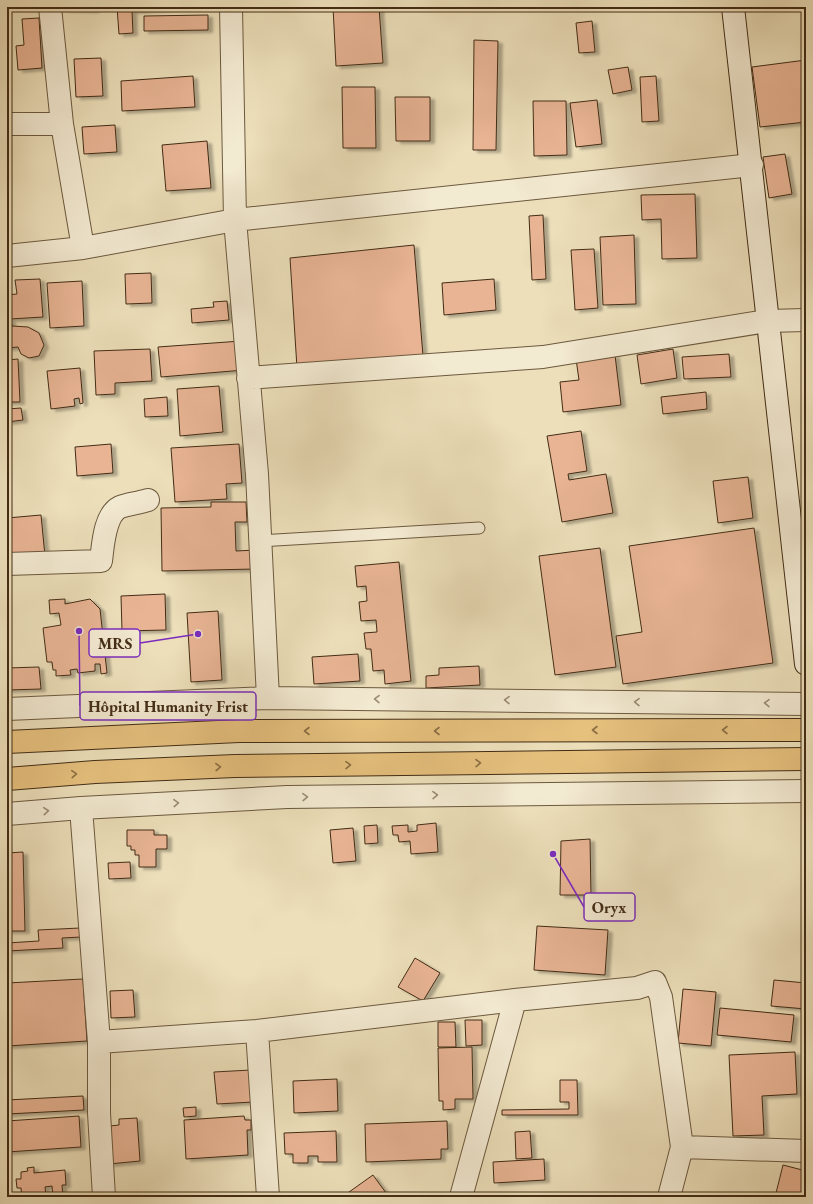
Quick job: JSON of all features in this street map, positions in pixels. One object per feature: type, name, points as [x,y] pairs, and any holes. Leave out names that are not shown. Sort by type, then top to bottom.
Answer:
[{"type":"highway","points":[[7,742],[239,731],[806,730]]},
{"type":"highway","points":[[7,779],[95,772],[235,766],[806,759]]},
{"type":"street","points":[[50,7],[62,124],[83,248]]},
{"type":"street","points":[[231,7],[235,220],[257,474],[259,541],[268,698]]},
{"type":"street","points":[[733,7],[752,166],[767,321],[806,664]]},
{"type":"street","points":[[7,124],[62,124]]},
{"type":"street","points":[[7,256],[83,248],[235,220],[752,166]]},
{"type":"street","points":[[248,378],[543,357],[767,321],[806,320]]},
{"type":"street","points":[[7,564],[101,562],[104,534],[112,515],[119,508],[148,500]]},
{"type":"street","points":[[7,709],[268,698],[806,704]]},
{"type":"street","points":[[7,814],[81,808],[287,797],[806,790]]},
{"type":"street","points":[[81,808],[99,1042],[99,1113],[104,1197]]},
{"type":"street","points":[[99,1042],[257,1031],[515,1000],[637,988],[655,982],[661,997],[682,1147],[670,1197]]},
{"type":"street","points":[[461,1197],[515,1000]]},
{"type":"street","points":[[257,1031],[268,1197]]},
{"type":"street","points":[[682,1147],[806,1151]]},
{"type":"lane","points":[[259,541],[479,528]]},
{"type":"building","points":[[64,7],[94,7],[94,10],[64,9]]},
{"type":"building","points":[[117,7],[176,8],[132,11],[133,33],[119,34]]},
{"type":"building","points":[[333,7],[379,7],[383,63],[336,66]]},
{"type":"building","points":[[208,15],[208,30],[144,31],[144,16]]},
{"type":"building","points":[[39,18],[42,68],[18,70],[16,46],[24,45],[22,19]]},
{"type":"building","points":[[592,21],[595,52],[579,53],[576,23]]},
{"type":"building","points":[[474,40],[498,41],[496,150],[473,150]]},
{"type":"building","points":[[101,58],[103,96],[76,97],[74,59]]},
{"type":"building","points":[[806,60],[806,122],[760,127],[752,67]]},
{"type":"building","points":[[628,67],[632,90],[613,94],[608,70]]},
{"type":"building","points":[[193,76],[195,107],[122,111],[121,81]]},
{"type":"building","points":[[656,76],[659,121],[642,122],[640,77]]},
{"type":"building","points":[[342,87],[375,87],[376,148],[343,148]]},
{"type":"building","points":[[395,97],[430,97],[430,141],[396,141]]},
{"type":"building","points":[[597,100],[602,144],[576,147],[570,103]]},
{"type":"building","points":[[533,101],[566,101],[567,155],[534,156]]},
{"type":"building","points":[[115,125],[117,152],[84,154],[82,127]]},
{"type":"building","points":[[207,141],[211,188],[166,191],[162,145]]},
{"type":"building","points":[[785,154],[792,194],[769,198],[763,157]]},
{"type":"building","points":[[695,194],[697,258],[662,259],[661,219],[642,220],[641,195]]},
{"type":"building","points":[[543,215],[546,279],[532,280],[529,216]]},
{"type":"building","points":[[634,235],[636,304],[603,305],[600,237]]},
{"type":"building","points":[[414,245],[423,356],[297,368],[290,258]]},
{"type":"building","points":[[594,249],[598,308],[575,310],[571,250]]},
{"type":"building","points":[[151,273],[152,303],[126,304],[125,274]]},
{"type":"building","points":[[40,279],[43,317],[10,319],[12,326],[28,327],[39,333],[44,345],[39,356],[29,358],[21,354],[18,347],[7,348],[7,295],[17,294],[15,280]]},
{"type":"building","points":[[494,279],[496,310],[444,315],[442,283]]},
{"type":"building","points":[[82,281],[84,326],[50,328],[47,283]]},
{"type":"building","points":[[227,301],[229,320],[192,323],[191,309],[214,307],[213,302]]},
{"type":"building","points":[[241,341],[244,370],[161,377],[158,347]]},
{"type":"building","points":[[150,349],[152,381],[115,383],[115,394],[96,395],[94,351]]},
{"type":"building","points":[[673,349],[677,378],[641,384],[637,355]]},
{"type":"building","points":[[729,354],[731,377],[684,379],[682,357]]},
{"type":"building","points":[[802,354],[806,354],[806,424]]},
{"type":"building","points":[[615,355],[621,405],[563,412],[560,382],[579,380],[576,359]]},
{"type":"building","points":[[18,359],[20,402],[7,402],[7,360]]},
{"type":"building","points":[[80,368],[83,403],[80,404],[79,398],[74,399],[75,406],[51,409],[47,371]]},
{"type":"building","points":[[219,386],[223,432],[180,436],[177,389]]},
{"type":"building","points":[[706,392],[707,409],[663,414],[661,397]]},
{"type":"building","points":[[167,397],[168,416],[145,417],[144,399]]},
{"type":"building","points":[[21,408],[23,420],[7,422],[7,409]]},
{"type":"building","points":[[581,431],[587,471],[568,474],[569,480],[606,474],[613,513],[562,522],[547,436]]},
{"type":"building","points":[[111,444],[113,473],[77,476],[75,447]]},
{"type":"building","points":[[239,444],[242,483],[226,484],[227,499],[175,502],[171,448]]},
{"type":"building","points":[[748,477],[753,518],[718,523],[713,481]]},
{"type":"building","points":[[211,502],[246,502],[247,522],[235,522],[236,551],[256,550],[256,569],[162,571],[161,508],[211,507]]},
{"type":"building","points":[[41,515],[45,556],[7,559],[7,518]]},
{"type":"building","points":[[754,528],[773,663],[623,684],[616,636],[642,632],[629,546]]},
{"type":"building","points":[[600,548],[616,667],[555,675],[539,556]]},
{"type":"building","points":[[399,562],[411,681],[385,684],[384,670],[373,671],[371,649],[366,649],[364,633],[377,632],[376,620],[361,621],[359,602],[367,601],[366,586],[357,587],[355,566]]},
{"type":"building","points":[[165,594],[166,630],[122,631],[121,596]]},
{"type":"building","points":[[65,599],[65,604],[90,599],[100,609],[107,673],[101,674],[100,664],[95,664],[95,671],[78,673],[77,669],[70,670],[71,675],[56,676],[56,670],[53,670],[52,662],[47,662],[43,628],[61,625],[59,613],[50,614],[49,600]]},
{"type":"building","points":[[218,611],[222,680],[191,682],[187,613]]},
{"type":"building","points":[[358,654],[360,681],[314,684],[312,657]]},
{"type":"building","points":[[479,666],[480,685],[426,688],[426,676],[439,675],[439,668]]},
{"type":"building","points":[[39,667],[41,689],[7,690],[7,668]]},
{"type":"building","points":[[436,823],[438,852],[411,854],[410,841],[399,842],[398,835],[393,835],[392,826],[408,825],[408,832],[417,831],[417,825]]},
{"type":"building","points":[[377,825],[378,843],[365,844],[364,826]]},
{"type":"building","points":[[353,828],[356,861],[333,863],[330,830]]},
{"type":"building","points":[[127,830],[154,830],[154,835],[167,835],[167,849],[156,849],[156,867],[139,867],[139,855],[135,855],[135,850],[131,850],[131,846],[127,846]]},
{"type":"building","points":[[590,839],[591,895],[560,895],[561,841]]},
{"type":"building","points":[[23,852],[25,931],[7,931],[7,853]]},
{"type":"building","points":[[130,862],[131,878],[109,879],[108,863]]},
{"type":"building","points":[[537,926],[608,930],[605,975],[534,970]]},
{"type":"building","points":[[80,928],[81,937],[62,938],[63,948],[7,951],[7,943],[39,941],[38,930]]},
{"type":"building","points":[[415,958],[440,973],[423,1001],[398,987]]},
{"type":"building","points":[[83,979],[87,1041],[7,1046],[7,983]]},
{"type":"building","points":[[774,980],[806,983],[806,1009],[771,1006]]},
{"type":"building","points":[[683,989],[716,992],[711,1046],[678,1043]]},
{"type":"building","points":[[133,990],[135,1017],[111,1018],[110,991]]},
{"type":"building","points":[[720,1008],[794,1015],[791,1042],[717,1035]]},
{"type":"building","points":[[465,1020],[482,1020],[482,1045],[466,1046]]},
{"type":"building","points":[[438,1022],[455,1022],[456,1047],[438,1047]]},
{"type":"building","points":[[472,1047],[473,1099],[455,1099],[455,1109],[443,1110],[443,1101],[439,1101],[438,1048]]},
{"type":"building","points":[[795,1052],[797,1094],[762,1096],[764,1135],[733,1136],[729,1055]]},
{"type":"building","points":[[251,1070],[253,1102],[217,1104],[214,1072]]},
{"type":"building","points":[[337,1079],[338,1111],[294,1113],[293,1081]]},
{"type":"building","points":[[560,1080],[577,1080],[578,1115],[502,1115],[502,1110],[569,1109],[569,1102],[560,1102]]},
{"type":"building","points":[[83,1096],[84,1110],[7,1114],[7,1100]]},
{"type":"building","points":[[196,1107],[196,1116],[184,1117],[183,1108]]},
{"type":"building","points":[[79,1116],[81,1147],[7,1152],[7,1121]]},
{"type":"building","points":[[244,1116],[245,1120],[251,1120],[251,1130],[247,1130],[248,1155],[186,1159],[184,1120]]},
{"type":"building","points":[[137,1118],[140,1161],[109,1164],[110,1126],[119,1125],[119,1119]]},
{"type":"building","points":[[447,1121],[448,1149],[441,1149],[441,1159],[366,1162],[365,1124]]},
{"type":"building","points":[[336,1131],[337,1162],[318,1162],[318,1156],[308,1156],[308,1163],[293,1163],[293,1154],[285,1154],[284,1133]]},
{"type":"building","points":[[530,1131],[532,1158],[516,1159],[515,1132]]},
{"type":"building","points":[[544,1159],[545,1180],[494,1183],[493,1162]]},
{"type":"building","points":[[783,1165],[806,1171],[806,1197],[775,1197]]},
{"type":"building","points":[[34,1167],[34,1173],[65,1170],[66,1185],[62,1185],[63,1197],[53,1197],[52,1186],[45,1187],[46,1196],[22,1197],[21,1188],[17,1188],[16,1179],[21,1179],[21,1172],[28,1171],[27,1168]]},
{"type":"building","points":[[373,1175],[389,1197],[342,1197]]},
{"type":"place","name":"Hôpital Humanity Frist","points":[[79,631]]},
{"type":"place","name":"MRS","points":[[198,634]]},
{"type":"place","name":"Oryx","points":[[553,854]]}]
